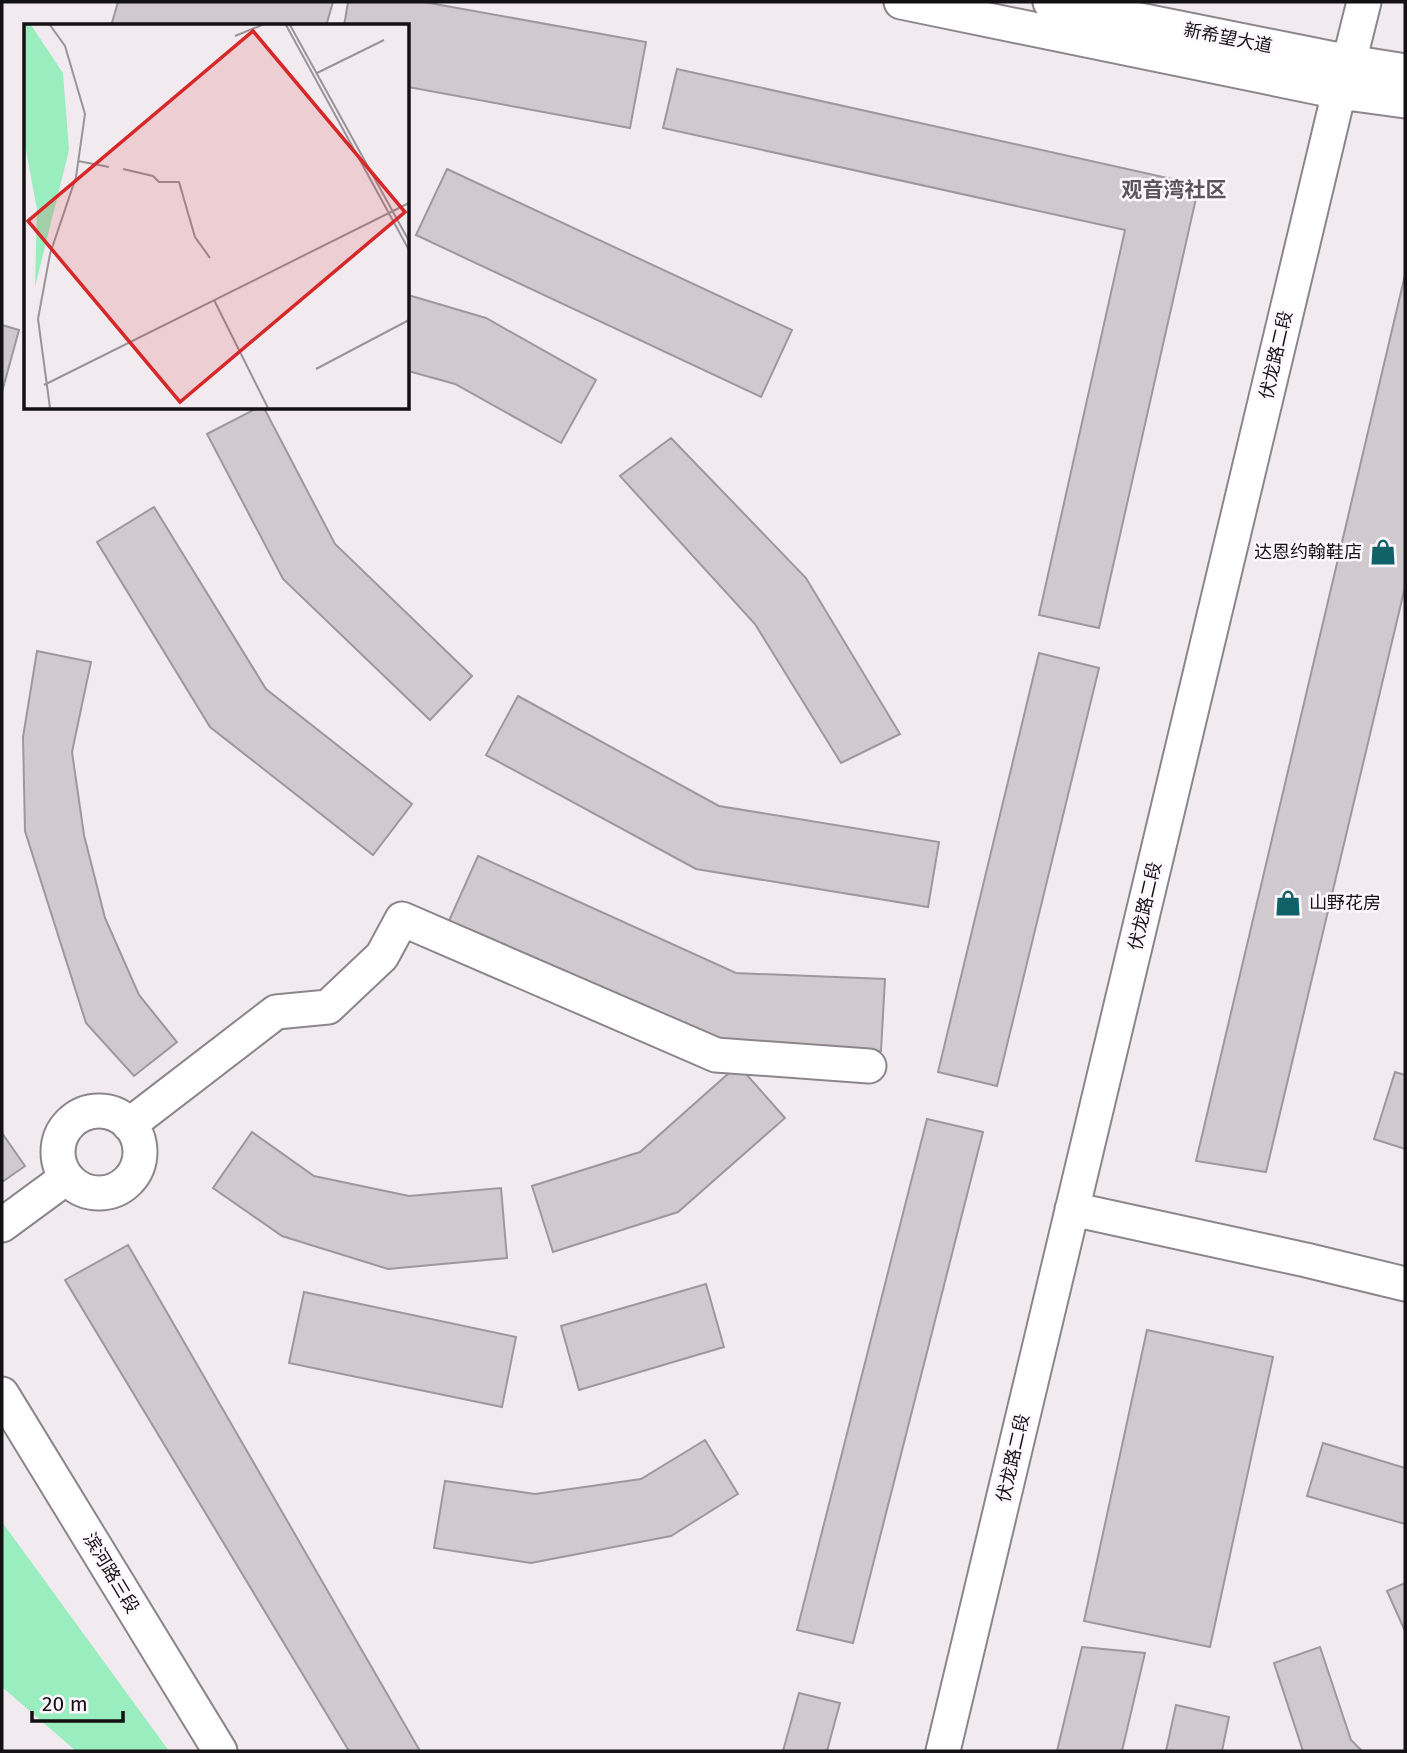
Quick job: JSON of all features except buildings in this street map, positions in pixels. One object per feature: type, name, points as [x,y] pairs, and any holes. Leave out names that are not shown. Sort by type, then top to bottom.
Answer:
[{"type":"street","points":[[901,2],[1344,77],[1405,101]]},
{"type":"street","name":"新希望大道","points":[[1050,2],[1344,77],[1405,71]]},
{"type":"street","name":"伏龙路二段","points":[[943,1751],[1364,2]]},
{"type":"street","points":[[130,1125],[276,1012],[328,1007],[382,956],[402,919],[716,1055],[869,1066]]},
{"type":"street","points":[[105,1111],[119,1116],[130,1125],[137,1135],[139,1161],[134,1174],[125,1184],[101,1193],[88,1192],[76,1187],[66,1178],[60,1165],[60,1138],[79,1116],[105,1111]]},
{"type":"street","points":[[2,1225],[66,1178]]},
{"type":"street","points":[[1072,1209],[1405,1284]]},
{"type":"street","name":"滨河路三段","points":[[2,1394],[220,1751]]},
{"type":"green space","points":[[2,1522],[169,1751],[76,1751],[2,1687]]},
{"type":"place","name":"达恩约翰鞋店","points":[[1383,552]]},
{"type":"place","name":"山野花房","points":[[1288,903]]},
{"type":"district","name":"观音湾社区","points":[[1174,190]]}]
